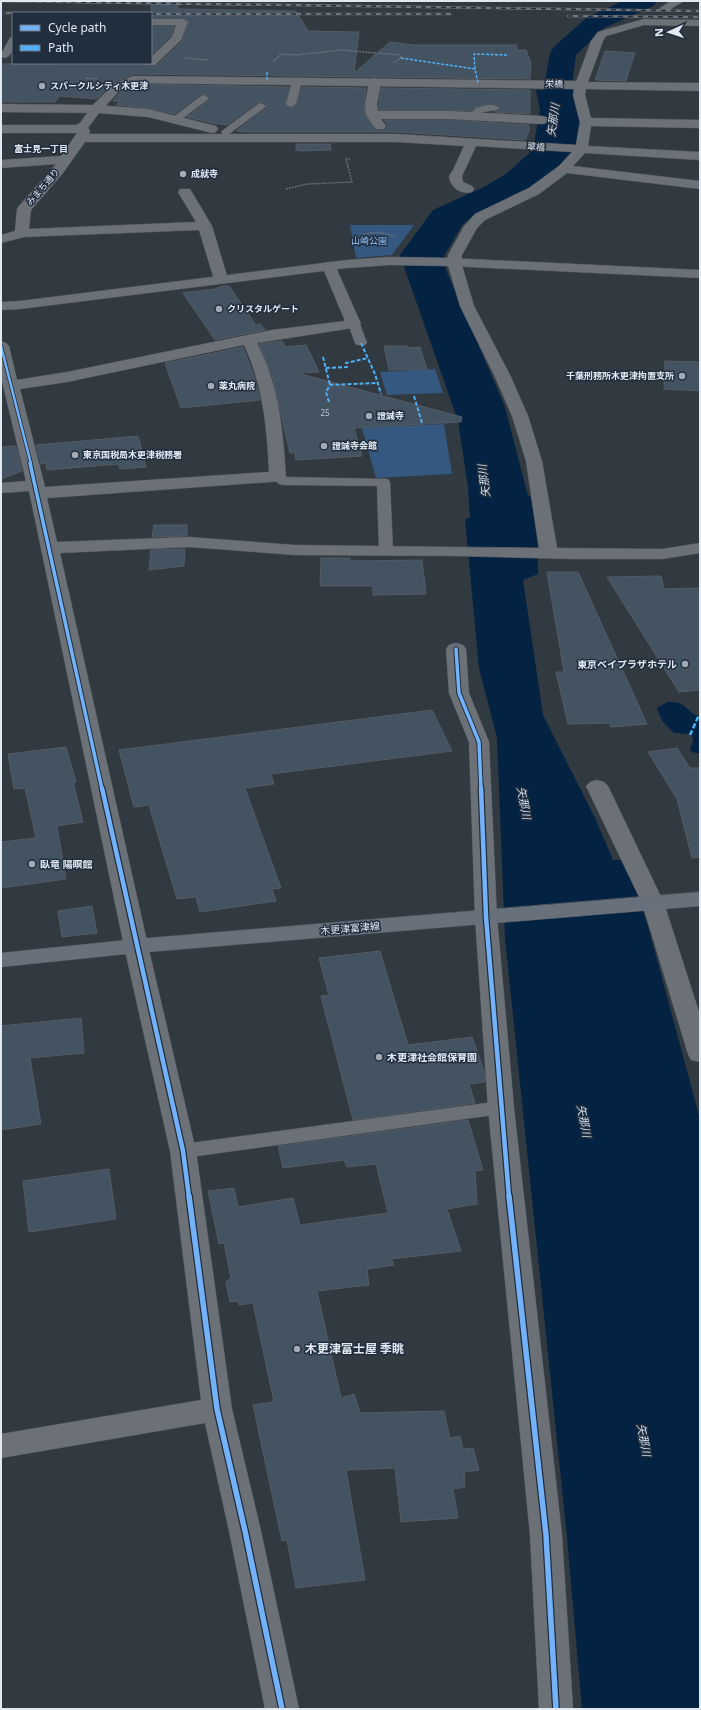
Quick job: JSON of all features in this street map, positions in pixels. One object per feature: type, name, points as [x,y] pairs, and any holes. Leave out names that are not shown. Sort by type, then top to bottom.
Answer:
[{"type":"main road","name":"木更津富津線","points":[[1,960],[136,946],[700,899]]},
{"type":"street","points":[[665,8],[679,1]]},
{"type":"street","name":"みまち通り","points":[[152,22],[183,22],[177,38],[153,61]]},
{"type":"street","points":[[546,552],[534,461],[520,416],[503,377],[467,306],[451,262],[470,226],[480,217],[534,190],[564,169],[581,150],[586,122],[579,95],[581,85],[602,34],[644,22],[700,23]]},
{"type":"street","name":"みまち通り","points":[[22,233],[24,209],[58,170],[96,108],[118,86],[133,79],[150,64]]},
{"type":"street","name":"栄橋","points":[[133,79],[700,87]]},
{"type":"street","points":[[375,82],[372,115],[389,138]]},
{"type":"street","points":[[1,108],[96,108],[148,113],[193,126],[250,137]]},
{"type":"street","points":[[372,115],[473,116],[542,120]]},
{"type":"street","points":[[586,122],[700,124]]},
{"type":"street","points":[[1,129],[80,134],[250,137]]},
{"type":"street","name":"翠橋","points":[[250,137],[389,138],[700,156]]},
{"type":"street","points":[[467,189],[459,186],[456,182],[455,176],[459,171],[472,142]]},
{"type":"street","points":[[1,164],[65,160]]},
{"type":"street","points":[[564,169],[700,185]]},
{"type":"street","points":[[185,192],[205,226],[221,279]]},
{"type":"street","points":[[1,239],[11,238],[22,233],[151,226],[205,226]]},
{"type":"street","points":[[1,306],[20,305],[329,266],[389,261],[451,262],[700,274]]},
{"type":"street","points":[[6,376],[67,377],[249,341],[272,335],[354,324],[329,266]]},
{"type":"street","points":[[1,488],[37,489],[278,477],[275,423],[268,385],[249,341]]},
{"type":"street","points":[[1,346],[6,376],[37,489],[136,946],[183,1151],[216,1409],[245,1531],[282,1709]]},
{"type":"street","points":[[50,548],[189,542],[295,550],[662,554],[700,548]]},
{"type":"street","points":[[456,649],[459,693],[479,742],[486,917],[501,1108],[546,1535],[556,1709]]},
{"type":"street","points":[[597,786],[653,903],[700,1054]]},
{"type":"street","points":[[1,1446],[216,1409]]},
{"type":"lane","points":[[6,54],[11,37]]},
{"type":"lane","points":[[291,104],[297,81]]},
{"type":"lane","points":[[175,120],[204,98]]},
{"type":"lane","points":[[226,132],[261,106]]},
{"type":"lane","points":[[473,116],[475,112],[482,109],[494,108]]},
{"type":"lane","points":[[354,324],[361,343]]},
{"type":"lane","points":[[278,477],[284,481],[383,482],[386,551]]},
{"type":"lane","points":[[183,1151],[501,1108]]},
{"type":"path","points":[[271,64],[280,54],[296,55],[340,50],[400,55],[401,58]]},
{"type":"path","points":[[153,61],[213,60]]},
{"type":"path","points":[[286,190],[306,184],[352,182],[346,159],[353,159]]},
{"type":"path","points":[[365,246],[362,234],[383,232],[395,237]]},
{"type":"green space","name":"山崎公園","points":[[350,225],[414,225],[392,255],[356,258]]},
{"type":"green space","points":[[435,369],[443,393],[387,395],[380,372]]},
{"type":"green space","points":[[444,424],[452,474],[376,478],[362,428]]},
{"type":"water","points":[[536,90],[573,90],[581,122],[576,146],[559,167],[527,190],[475,215],[462,225],[444,256],[446,270],[505,407],[528,496],[531,497],[538,546],[538,574],[523,580],[543,715],[596,820],[613,860],[622,860],[633,879],[649,930],[700,1119],[700,1709],[582,1709],[567,1537],[505,938],[497,738],[479,668],[465,519],[470,518],[468,487],[458,421],[400,255],[433,210],[486,186],[507,173],[532,151],[540,138],[542,120]]},
{"type":"water","points":[[668,702],[680,703],[700,716],[700,754],[690,750],[693,741],[690,734],[674,733],[663,722],[657,709]]},
{"type":"building","points":[[151,1],[180,1],[177,9],[296,11],[308,31],[359,32],[354,73],[390,42],[413,45],[517,45],[517,50],[526,50],[531,63],[530,79],[133,74],[113,83],[97,99],[59,96],[55,102],[1,102],[1,64],[145,64],[147,66],[156,66],[182,41],[189,22],[183,18],[152,18]]},
{"type":"building","points":[[152,26],[174,26],[171,36],[152,54]]},
{"type":"building","points":[[605,51],[635,53],[626,81],[595,80]]},
{"type":"building","points":[[135,84],[289,87],[285,104],[291,108],[297,104],[302,87],[366,88],[364,104],[365,115],[376,130],[385,130],[388,126],[384,120],[449,120],[529,125],[529,131],[525,140],[397,132],[236,131],[267,107],[267,105],[262,102],[257,103],[227,125],[187,117],[210,99],[210,97],[205,94],[200,95],[175,114],[148,108],[116,105],[120,101],[113,101],[123,89]]},
{"type":"building","points":[[381,88],[530,90],[530,114],[494,112],[498,111],[500,108],[494,104],[476,107],[471,111],[379,110]]},
{"type":"building","points":[[296,144],[330,144],[331,150],[301,151],[296,150]]},
{"type":"building","name":"クリスタルゲート","points":[[222,286],[229,286],[256,325],[260,324],[265,330],[215,340],[183,293],[215,289]]},
{"type":"building","points":[[282,341],[285,347],[306,345],[319,372],[297,373],[462,417],[461,422],[354,428],[362,456],[296,460],[295,453],[290,453],[272,375],[259,344]]},
{"type":"building","points":[[384,346],[407,346],[408,348],[420,347],[427,369],[389,370]]},
{"type":"building","name":"薬丸病院","points":[[243,347],[254,376],[260,400],[181,408],[165,363]]},
{"type":"building","name":"千葉刑務所木更津拘置支所","points":[[665,361],[700,362],[700,391],[664,389]]},
{"type":"building","points":[[138,436],[146,467],[120,469],[118,464],[47,470],[46,463],[41,464],[36,445]]},
{"type":"building","points":[[16,446],[22,471],[1,479],[1,447]]},
{"type":"building","points":[[154,525],[187,525],[187,536],[152,537]]},
{"type":"building","points":[[185,549],[184,566],[149,570],[151,550]]},
{"type":"building","points":[[321,558],[350,558],[350,561],[422,560],[426,594],[373,595],[373,586],[320,586]]},
{"type":"building","points":[[547,572],[578,572],[647,724],[611,727],[609,723],[568,724],[556,672],[564,672]]},
{"type":"building","points":[[661,576],[664,589],[700,588],[700,690],[679,692],[607,577]]},
{"type":"building","points":[[432,710],[452,751],[271,774],[274,784],[245,788],[281,888],[272,889],[276,901],[200,912],[196,897],[177,899],[149,805],[134,807],[119,750]]},
{"type":"building","points":[[66,747],[76,782],[73,782],[83,822],[57,826],[66,879],[1,888],[1,842],[36,838],[25,788],[14,789],[8,754]]},
{"type":"building","points":[[677,748],[690,768],[700,768],[700,857],[692,858],[677,799],[648,752]]},
{"type":"building","points":[[92,906],[97,933],[62,937],[58,911]]},
{"type":"building","points":[[380,951],[408,1045],[472,1037],[484,1071],[485,1082],[469,1084],[475,1103],[353,1120],[321,996],[329,995],[319,958]]},
{"type":"building","points":[[81,1018],[84,1053],[30,1058],[41,1124],[1,1130],[1,1026]]},
{"type":"building","name":"木更津富士屋 季眺","points":[[468,1120],[483,1170],[475,1171],[477,1204],[447,1209],[461,1251],[391,1259],[394,1265],[367,1269],[369,1285],[317,1291],[341,1398],[354,1394],[360,1413],[444,1411],[450,1438],[460,1436],[463,1449],[473,1448],[479,1470],[464,1472],[465,1487],[453,1489],[458,1518],[401,1522],[395,1468],[346,1470],[365,1580],[296,1588],[287,1540],[282,1541],[253,1405],[274,1402],[253,1303],[239,1305],[238,1301],[230,1302],[226,1282],[231,1278],[224,1243],[219,1244],[208,1191],[234,1188],[238,1207],[293,1198],[300,1225],[388,1213],[376,1164],[347,1167],[344,1160],[283,1168],[278,1146]]},
{"type":"building","points":[[109,1169],[116,1219],[29,1232],[23,1181]]},
{"type":"waterway","name":"矢那川","points":[[544,151],[549,145],[563,53],[595,23],[644,1]]},
{"type":"railway","points":[[1,1],[700,11]]},
{"type":"railway","points":[[1,13],[12,13]]},
{"type":"railway","points":[[152,14],[450,14]]},
{"type":"railway","points":[[568,16],[700,17]]},
{"type":"marked path","points":[[475,69],[474,54],[507,55]]},
{"type":"marked path","points":[[401,58],[475,69],[478,83]]},
{"type":"marked path","points":[[267,72],[267,81]]},
{"type":"marked path","points":[[361,343],[375,374],[381,394]]},
{"type":"marked path","points":[[323,357],[330,385]]},
{"type":"marked path","points":[[326,368],[347,367],[346,363],[368,358]]},
{"type":"marked path","points":[[329,402],[326,392],[330,385],[377,383]]},
{"type":"marked path","points":[[414,396],[422,423]]},
{"type":"marked path","points":[[690,735],[699,715]]},
{"type":"cycle path","points":[[1,346],[36,485],[136,946],[183,1151],[217,1409],[245,1531],[282,1709]]},
{"type":"cycle path","points":[[456,649],[459,693],[479,742],[486,917],[501,1108],[546,1535],[556,1709]]},
{"type":"place","name":"スパークルシティ木更津","points":[[42,86]]},
{"type":"place","name":"成就寺","points":[[183,174]]},
{"type":"place","name":"クリスタルゲート","points":[[219,309]]},
{"type":"place","name":"千葉刑務所木更津拘置支所","points":[[682,376]]},
{"type":"place","name":"薬丸病院","points":[[211,386]]},
{"type":"place","name":"證誠寺","points":[[369,416]]},
{"type":"place","name":"證誠寺会館","points":[[324,446]]},
{"type":"place","name":"東京国税局木更津税務署","points":[[75,455]]},
{"type":"place","name":"東京ベイプラザホテル","points":[[685,664]]},
{"type":"place","name":"臥竜 陽瞑館","points":[[32,864]]},
{"type":"place","name":"木更津社会館保育園","points":[[379,1057]]},
{"type":"place","name":"木更津富士屋 季眺","points":[[297,1349]]},
{"type":"district","name":"富士見一丁目","points":[[41,149]]}]
